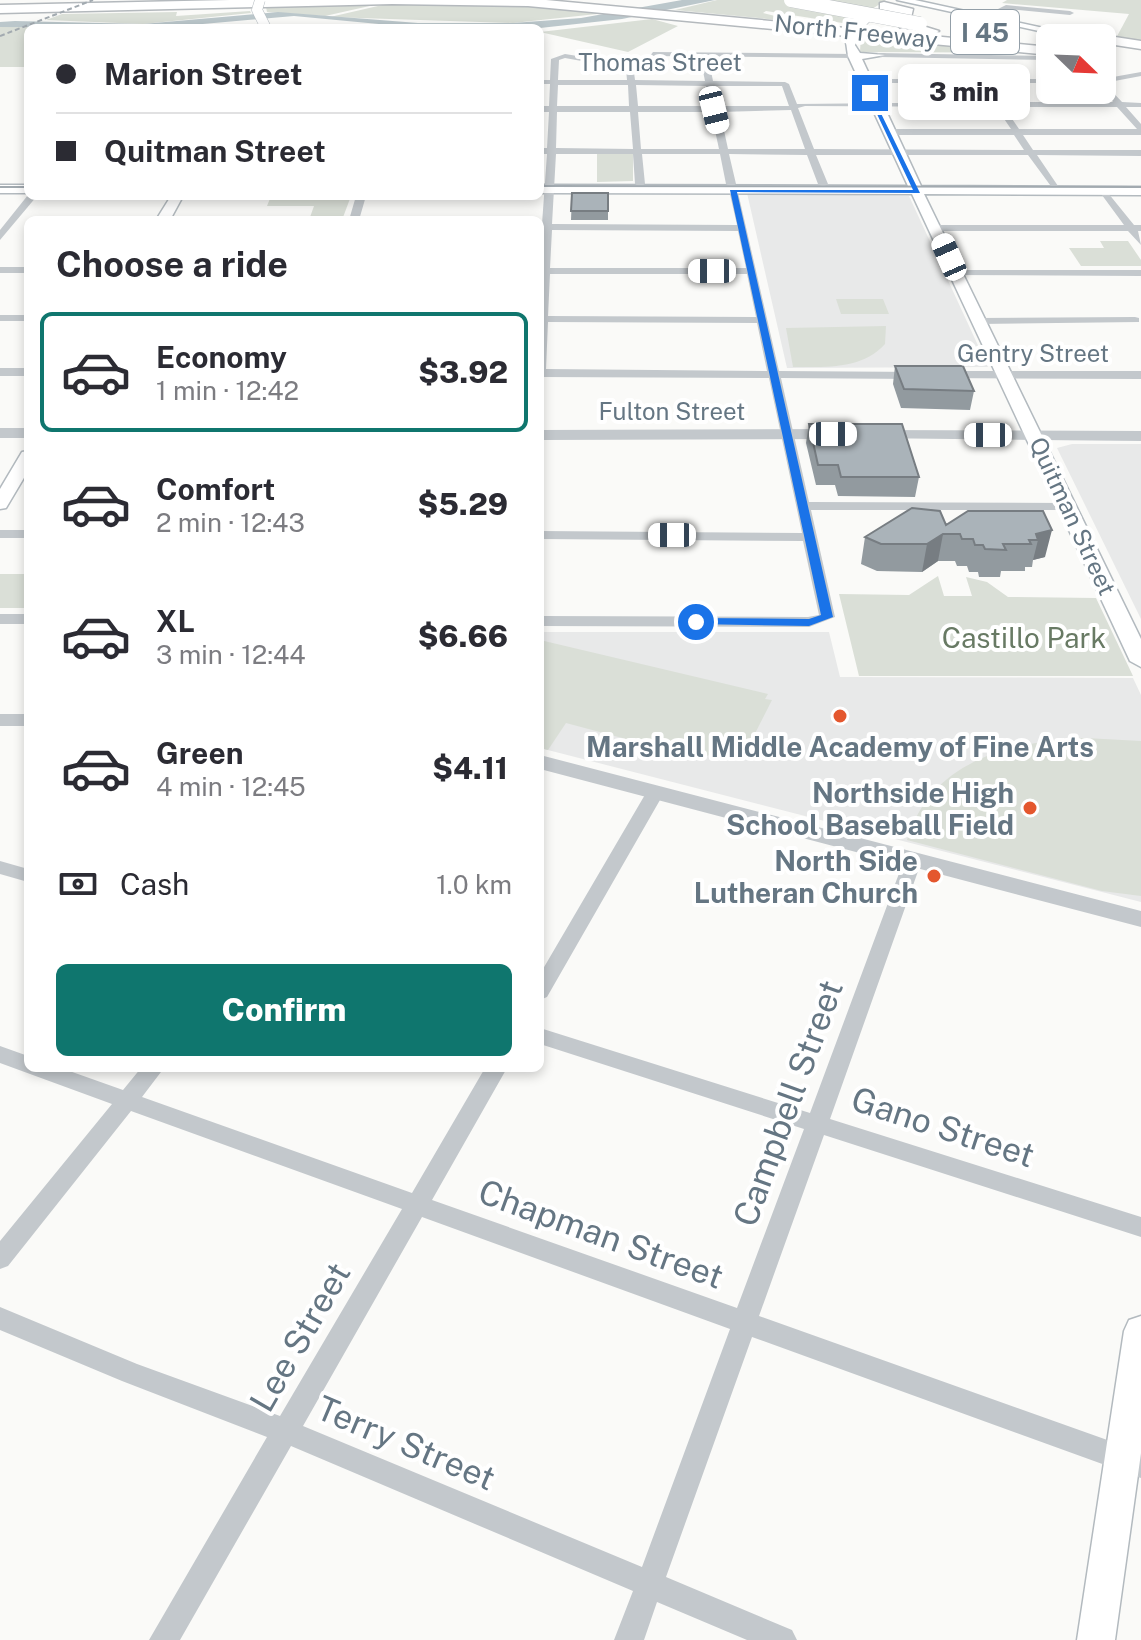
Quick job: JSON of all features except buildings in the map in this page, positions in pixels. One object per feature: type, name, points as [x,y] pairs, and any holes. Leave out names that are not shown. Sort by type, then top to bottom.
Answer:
[{"type":"highway","points":[[0,1],[71,0]]},
{"type":"highway","points":[[0,11],[203,2],[422,0],[572,5],[708,18]]},
{"type":"highway","points":[[791,0],[925,19],[1036,44]]},
{"type":"highway","name":"North Freeway","points":[[814,0],[925,19]]},
{"type":"highway","points":[[881,3],[925,19]]},
{"type":"highway","points":[[881,3],[909,12],[902,20],[905,25],[978,38]]},
{"type":"highway","points":[[832,6],[849,21],[900,30]]},
{"type":"highway","points":[[0,11],[460,7],[708,18]]},
{"type":"highway","name":"North Freeway","points":[[708,18],[1036,46]]},
{"type":"highway","points":[[796,19],[1036,45]]},
{"type":"highway","points":[[1116,41],[1141,45]]},
{"type":"highway","points":[[880,55],[1036,48]]},
{"type":"highway","points":[[1116,53],[1141,56]]},
{"type":"main road","name":"Quitman Street","points":[[900,0],[881,3],[857,27],[851,42],[853,56],[1141,661]]},
{"type":"main road","points":[[900,0],[984,18],[1036,41]]},
{"type":"main road","points":[[259,3],[265,24]]},
{"type":"main road","points":[[853,56],[880,55]]},
{"type":"main road","points":[[545,187],[823,184],[915,188],[1053,186],[1141,189]]},
{"type":"main road","points":[[0,186],[24,187]]},
{"type":"main road","points":[[545,187],[1141,189]]},
{"type":"main road","points":[[0,504],[24,463]]},
{"type":"main road","points":[[1096,1640],[1131,1462],[1141,1331]]},
{"type":"street","points":[[1064,24],[1079,0]]},
{"type":"street","points":[[984,18],[1006,7],[1070,13]]},
{"type":"street","points":[[880,55],[968,58],[1036,49]]},
{"type":"street","points":[[653,54],[705,57],[853,56]]},
{"type":"street","points":[[640,184],[631,69],[572,56],[555,59],[552,109],[545,151],[544,227],[741,228]]},
{"type":"street","points":[[544,621],[809,622],[827,617],[714,110],[705,57]]},
{"type":"street","points":[[968,58],[1053,186]]},
{"type":"street","points":[[1118,79],[1141,74]]},
{"type":"street","points":[[864,81],[1036,81]]},
{"type":"street","name":"Thomas Street","points":[[544,82],[780,83],[788,86],[796,106]]},
{"type":"street","points":[[1116,100],[1141,130]]},
{"type":"street","points":[[544,109],[714,110],[876,104],[1141,105]]},
{"type":"street","points":[[796,106],[823,184]]},
{"type":"street","points":[[888,132],[1141,130]]},
{"type":"street","points":[[545,151],[1141,153]]},
{"type":"street","points":[[1104,191],[1136,228],[1141,242]]},
{"type":"street","points":[[0,237],[4,226],[28,200]]},
{"type":"street","points":[[936,228],[1136,228]]},
{"type":"street","points":[[0,270],[24,270]]},
{"type":"street","points":[[544,271],[750,271]]},
{"type":"street","points":[[956,273],[1141,273]]},
{"type":"street","points":[[0,318],[24,318]]},
{"type":"street","points":[[544,319],[762,320]]},
{"type":"street","points":[[979,321],[1135,320]]},
{"type":"street","points":[[0,372],[24,372]]},
{"type":"street","name":"Gentry Street","points":[[544,373],[1141,375]]},
{"type":"street","points":[[0,433],[24,433]]},
{"type":"street","name":"Fulton Street","points":[[544,435],[1141,436]]},
{"type":"street","points":[[802,506],[1067,507]]},
{"type":"street","points":[[0,534],[24,534]]},
{"type":"street","points":[[544,535],[808,537]]},
{"type":"street","points":[[0,619],[24,619]]},
{"type":"street","points":[[0,720],[24,720]]},
{"type":"street","points":[[544,763],[1141,919]]},
{"type":"street","points":[[544,985],[655,793]]},
{"type":"street","name":"Campbell Street","points":[[629,1640],[913,860]]},
{"type":"street","points":[[0,867],[24,875]]},
{"type":"street","name":"Gano Street","points":[[544,1037],[1141,1227]]},
{"type":"street","points":[[0,1054],[24,1063]]},
{"type":"street","name":"Chapman Street","points":[[48,1072],[1131,1462]]},
{"type":"street","points":[[0,1259],[150,1072]]},
{"type":"street","name":"Lee Street","points":[[164,1640],[494,1072]]},
{"type":"street","name":"Terry Street","points":[[0,1318],[131,1373],[285,1431],[782,1640]]},
{"type":"shaded area","points":[[682,0],[715,0],[622,19],[544,28],[544,24],[379,24],[294,16],[203,24],[143,24],[278,12],[418,23],[513,23],[581,18]]},
{"type":"shaded area","points":[[0,22],[143,24],[24,24],[24,27],[0,27]]},
{"type":"shaded area","points":[[747,193],[909,196],[988,367],[787,368]]},
{"type":"shaded area","points":[[1072,444],[1141,444],[1141,619],[1057,448]]},
{"type":"shaded area","name":"Marshall Middle Academy of Fine Arts","points":[[544,632],[829,632],[840,677],[1133,678],[1141,695],[1141,902],[544,749]]},
{"type":"green space","points":[[717,0],[886,0],[849,24],[766,11],[763,13],[799,22],[675,10]]},
{"type":"green space","points":[[1007,0],[1141,0],[1141,43],[1116,40],[1129,14],[1002,3]]},
{"type":"green space","points":[[383,3],[325,16],[267,12],[266,7]]},
{"type":"green space","points":[[391,3],[522,4],[625,11],[513,23],[330,17]]},
{"type":"green space","points":[[250,11],[143,24],[46,20],[62,14],[177,12],[176,16]]},
{"type":"green space","points":[[652,19],[678,26],[628,52],[544,32]]},
{"type":"green space","points":[[0,27],[24,27],[24,67],[0,67]]},
{"type":"green space","points":[[861,35],[1036,53],[860,52]]},
{"type":"green space","points":[[597,154],[633,154],[633,181],[597,182]]},
{"type":"green space","points":[[269,200],[350,200],[344,216],[310,216],[314,206],[267,206]]},
{"type":"green space","points":[[1100,241],[1128,241],[1141,260],[1141,266],[1081,266],[1069,248],[1104,248]]},
{"type":"green space","points":[[836,299],[883,299],[889,314],[841,314]]},
{"type":"green space","points":[[886,326],[885,344],[865,359],[842,365],[793,367],[786,328]]},
{"type":"green space","points":[[0,574],[24,574],[24,608],[0,608]]},
{"type":"green space","name":"Castillo Park","points":[[938,576],[944,596],[972,596],[966,577],[987,582],[1008,597],[1096,598],[1133,676],[859,676],[839,594],[909,595]]},
{"type":"green space","points":[[544,641],[768,694],[765,699],[772,700],[741,761],[711,754],[701,759],[566,723],[548,750],[544,749]]},
{"type":"green space","name":"Northside High School Baseball Field","points":[[1085,738],[1141,741],[1141,896],[1102,891],[907,840],[919,813],[935,791],[977,760],[1029,744]]},
{"type":"tram line","points":[[544,186],[1141,187]]},
{"type":"tram line","points":[[0,187],[24,187]]},
{"type":"railway","points":[[31,24],[93,0]]},
{"type":"railway","points":[[0,36],[24,27]]},
{"type":"place","name":"Marshall Middle Academy of Fine Arts","points":[[840,716]]},
{"type":"place","name":"Northside High School Baseball Field","points":[[1030,808]]},
{"type":"place","name":"North Side Lutheran Church","points":[[934,876]]},
{"type":"route","points":[[696,622],[809,622],[827,617],[734,190],[917,192],[870,93]]}]
